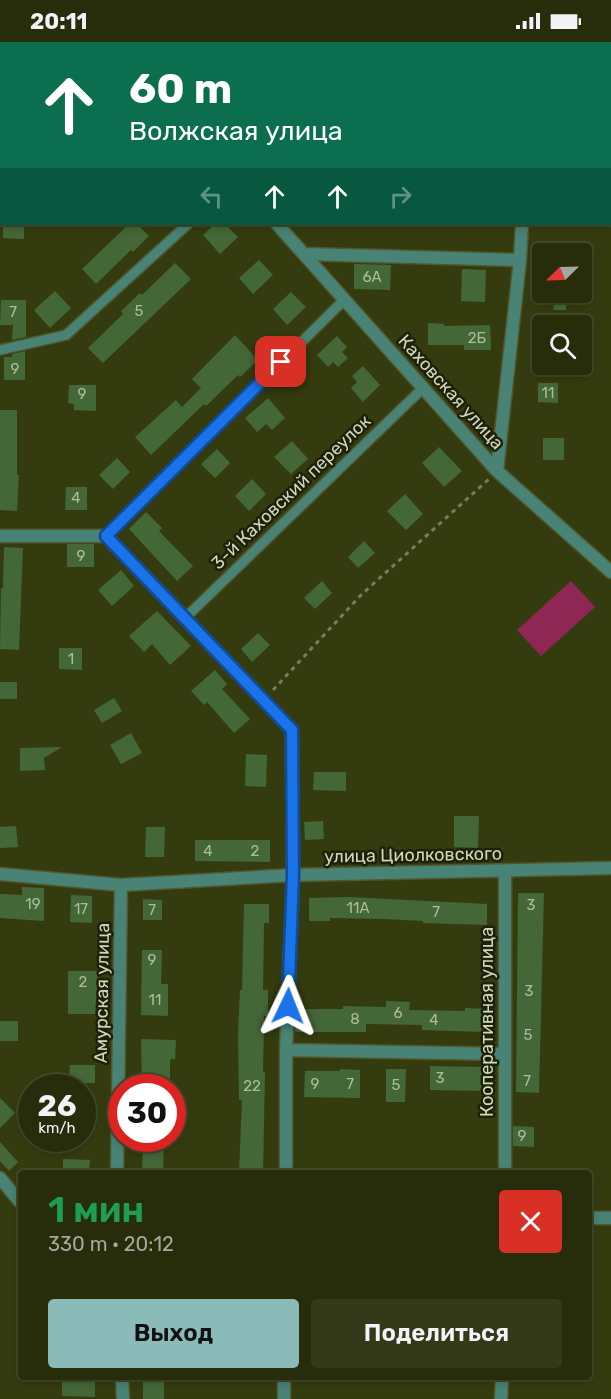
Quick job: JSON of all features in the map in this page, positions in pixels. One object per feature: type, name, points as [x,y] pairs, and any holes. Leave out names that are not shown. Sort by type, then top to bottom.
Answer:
[{"type":"street","name":"Каховская улица","points":[[278,225],[497,471],[611,572]]},
{"type":"street","points":[[497,471],[522,225]]},
{"type":"street","points":[[304,254],[520,260]]},
{"type":"street","points":[[0,536],[106,536],[292,730],[293,875],[286,1050],[286,1170]]},
{"type":"street","name":"улица Циолковского","points":[[0,874],[121,885],[293,875],[611,868]]},
{"type":"street","name":"Кооперативная улица","points":[[505,871],[506,1170]]},
{"type":"street","name":"Амурская улица","points":[[117,1170],[121,885]]},
{"type":"street","points":[[286,1050],[505,1054]]},
{"type":"street","points":[[0,1178],[18,1199]]},
{"type":"street","points":[[592,1218],[611,1218]]},
{"type":"street","points":[[122,1380],[123,1399]]},
{"type":"street","points":[[284,1380],[284,1399]]},
{"type":"street","points":[[501,1399],[502,1380]]},
{"type":"lane","points":[[0,350],[66,335],[187,225]]},
{"type":"lane","points":[[106,536],[345,299]]},
{"type":"lane","name":"3-й Каховский переулок","points":[[184,619],[422,389]]},
{"type":"path","points":[[263,700],[361,595],[497,471]]},
{"type":"shaded area","points":[[571,581],[595,607],[541,656],[517,630]]},
{"type":"building","points":[[3,225],[24,225],[24,239],[3,238]]},
{"type":"building","points":[[128,225],[138,225],[149,236],[96,284],[82,269]]},
{"type":"building","points":[[214,225],[226,225],[238,237],[220,254],[203,235]]},
{"type":"building","points":[[259,260],[273,275],[253,294],[239,278]]},
{"type":"building","points":[[175,263],[191,279],[103,363],[88,348],[123,314],[121,311],[140,293],[142,295]]},
{"type":"building","points":[[354,264],[391,265],[390,290],[354,289]]},
{"type":"building","points":[[462,269],[486,270],[485,302],[461,301]]},
{"type":"building","points":[[55,291],[71,308],[50,328],[34,310]]},
{"type":"building","points":[[291,292],[306,307],[287,325],[273,309]]},
{"type":"building","points":[[1,300],[26,300],[26,337],[12,340],[13,325],[0,325]]},
{"type":"building","points":[[566,303],[566,310],[553,310],[554,305],[539,304]]},
{"type":"building","points":[[428,323],[444,324],[444,326],[490,325],[491,350],[464,350],[464,345],[428,345]]},
{"type":"building","points":[[235,335],[258,360],[240,377],[238,375],[206,406],[204,404],[151,455],[135,437],[176,400],[182,407],[201,388],[192,379]]},
{"type":"building","points":[[337,336],[347,347],[342,352],[348,358],[338,367],[333,362],[328,367],[317,355]]},
{"type":"building","points":[[25,351],[25,380],[4,380],[4,357],[12,357],[12,354]]},
{"type":"building","points":[[363,366],[380,385],[363,402],[351,388],[357,382],[352,376]]},
{"type":"building","points":[[538,383],[558,383],[558,403],[538,402]]},
{"type":"building","points":[[69,385],[96,385],[96,411],[74,410],[74,404],[68,403]]},
{"type":"building","points":[[268,398],[285,418],[272,430],[266,424],[257,432],[245,418]]},
{"type":"building","points":[[0,410],[17,410],[17,475],[19,475],[17,511],[0,510]]},
{"type":"building","points":[[543,438],[564,438],[564,460],[543,460]]},
{"type":"building","points":[[292,441],[308,459],[291,474],[274,457]]},
{"type":"building","points":[[439,447],[462,471],[444,487],[422,463]]},
{"type":"building","points":[[217,449],[230,463],[215,478],[201,464]]},
{"type":"building","points":[[117,458],[130,472],[113,489],[99,475]]},
{"type":"building","points":[[252,479],[266,494],[249,511],[235,496]]},
{"type":"building","points":[[66,487],[87,487],[87,510],[65,510]]},
{"type":"building","points":[[405,494],[423,514],[406,530],[387,511]]},
{"type":"building","points":[[146,512],[162,528],[159,531],[193,566],[177,581],[129,529]]},
{"type":"building","points":[[364,541],[375,553],[358,568],[348,557]]},
{"type":"building","points":[[67,544],[94,544],[94,567],[67,567]]},
{"type":"building","points":[[4,547],[23,548],[19,650],[0,649]]},
{"type":"building","points":[[121,570],[134,586],[112,606],[98,590]]},
{"type":"building","points":[[322,581],[332,593],[315,609],[304,598]]},
{"type":"building","points":[[157,611],[191,646],[170,665],[152,644],[144,652],[129,636]]},
{"type":"building","points":[[258,633],[270,645],[252,662],[241,649]]},
{"type":"building","points":[[59,648],[82,648],[82,670],[59,669]]},
{"type":"building","points":[[215,670],[227,684],[222,689],[250,719],[234,733],[207,702],[204,705],[191,691]]},
{"type":"building","points":[[0,682],[17,682],[17,699],[0,699]]},
{"type":"building","points":[[114,698],[122,711],[102,723],[94,710]]},
{"type":"building","points":[[131,733],[142,753],[121,764],[110,745]]},
{"type":"building","points":[[62,747],[44,758],[45,770],[20,771],[20,748]]},
{"type":"building","points":[[246,754],[267,755],[266,787],[245,786]]},
{"type":"building","points":[[314,772],[346,772],[346,791],[313,790]]},
{"type":"building","points":[[454,816],[479,816],[478,848],[454,847]]},
{"type":"building","points":[[323,821],[324,839],[305,840],[304,822]]},
{"type":"building","points":[[16,826],[18,847],[0,848],[0,827]]},
{"type":"building","points":[[146,827],[165,827],[164,857],[145,857]]},
{"type":"building","points":[[195,840],[270,840],[270,862],[195,861]]},
{"type":"building","points":[[22,887],[44,888],[44,921],[0,918],[0,894],[22,895]]},
{"type":"building","points":[[518,893],[544,893],[539,1093],[516,1092]]},
{"type":"building","points":[[71,895],[92,896],[92,923],[70,922]]},
{"type":"building","points":[[348,897],[487,904],[487,925],[385,919],[330,918],[330,921],[309,921],[309,898]]},
{"type":"building","points":[[143,899],[162,900],[162,920],[143,920]]},
{"type":"building","points":[[244,904],[269,904],[269,923],[264,923],[263,990],[268,990],[268,1016],[264,1016],[263,1170],[239,1170],[242,1100],[239,1100],[238,1034],[240,990],[242,990]]},
{"type":"building","points":[[142,950],[162,950],[161,984],[168,984],[168,1016],[141,1015]]},
{"type":"building","points":[[68,971],[98,971],[95,1014],[68,1014]]},
{"type":"building","points":[[386,1001],[410,1002],[409,1010],[487,1009],[487,1032],[422,1030],[422,1025],[366,1024],[366,1032],[295,1032],[296,1014],[304,1015],[304,1009],[343,1009],[343,1006],[386,1007]]},
{"type":"building","points":[[0,1021],[18,1021],[18,1041],[0,1041]]},
{"type":"building","points":[[141,1039],[176,1040],[175,1059],[170,1059],[170,1074],[142,1074]]},
{"type":"building","points":[[70,1065],[95,1065],[95,1074],[70,1074]]},
{"type":"building","points":[[430,1066],[484,1067],[484,1091],[430,1090]]},
{"type":"building","points":[[340,1069],[360,1070],[360,1098],[304,1097],[305,1071],[340,1071]]},
{"type":"building","points":[[386,1069],[406,1069],[405,1102],[386,1102]]},
{"type":"building","points":[[0,1098],[15,1113],[0,1128]]},
{"type":"building","points":[[513,1126],[534,1127],[534,1147],[513,1146]]},
{"type":"building","points":[[0,1142],[18,1162],[9,1171],[0,1161]]},
{"type":"building","points":[[143,1152],[164,1152],[163,1170],[142,1170]]},
{"type":"building","points":[[63,1159],[90,1160],[89,1170],[63,1170]]},
{"type":"building","points":[[62,1380],[95,1380],[95,1397],[62,1396]]},
{"type":"building","points":[[143,1380],[164,1380],[164,1399],[143,1399]]},
{"type":"route","points":[[281,362],[106,536],[292,730],[293,875],[288,1006]]}]
